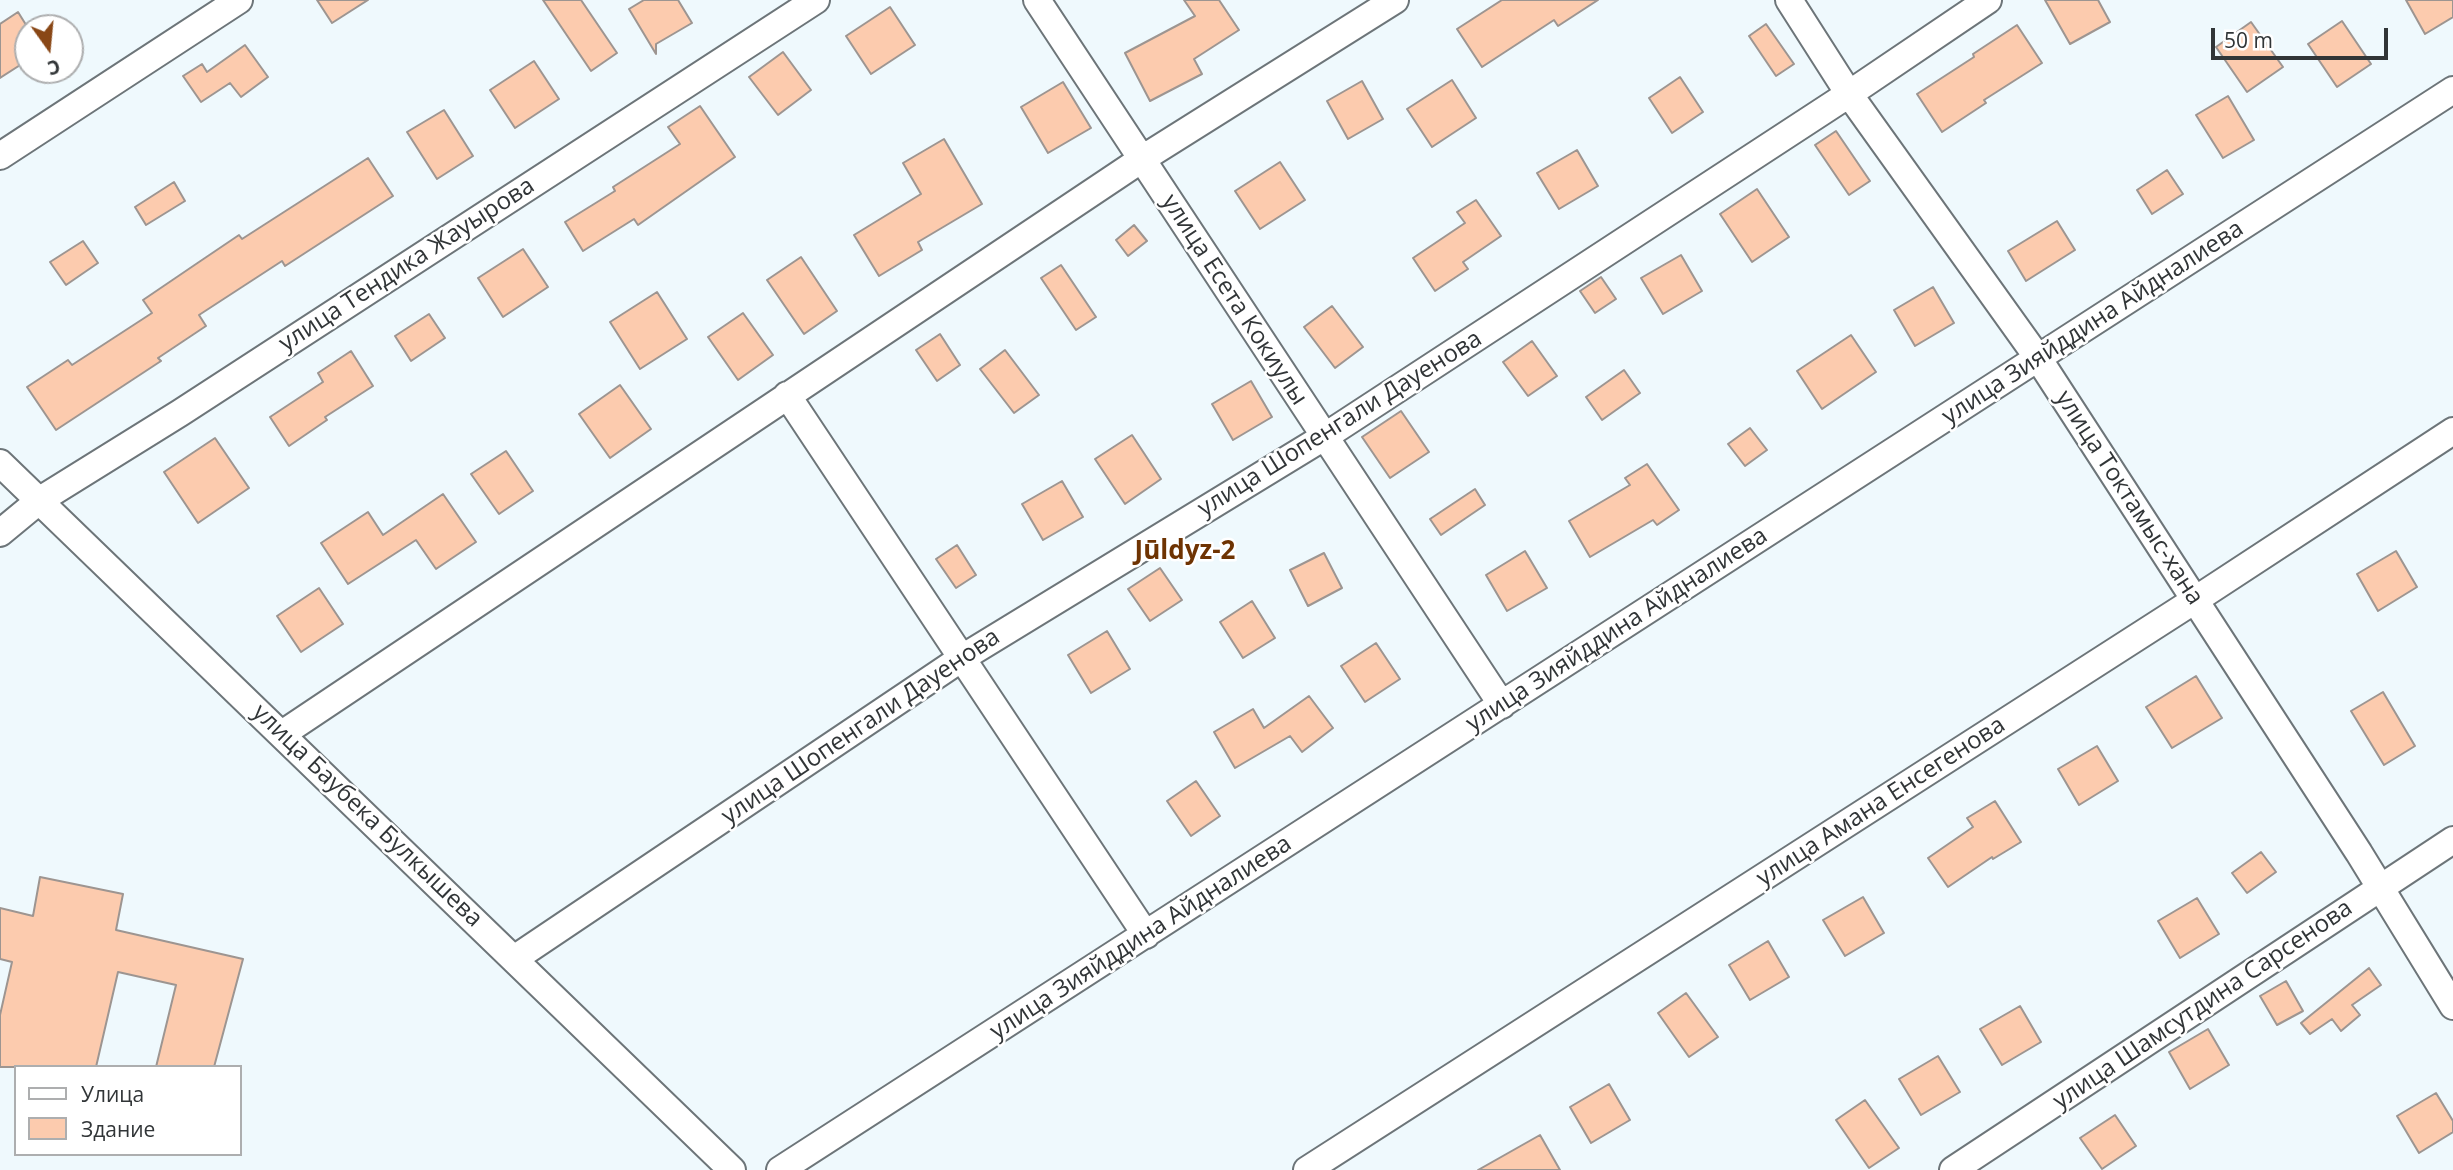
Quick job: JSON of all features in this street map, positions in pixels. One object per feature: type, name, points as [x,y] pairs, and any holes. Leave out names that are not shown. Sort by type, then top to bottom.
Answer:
[{"type":"street","points":[[0,156],[239,0]]},
{"type":"street","name":"улица Тендика Жауырова","points":[[0,534],[40,500],[180,413],[816,0]]},
{"type":"street","name":"улица Есета Кокиулы","points":[[1037,0],[1502,705]]},
{"type":"street","points":[[282,734],[1142,159],[1395,0]]},
{"type":"street","name":"улица Токтамыс-хана","points":[[1789,0],[1849,94],[2038,358],[2380,888],[2453,1006]]},
{"type":"street","name":"улица Шопенгали Дауенова","points":[[514,959],[962,658],[1324,437],[1849,94],[1988,0]]},
{"type":"street","name":"улица Зияйддина Айдналиева","points":[[780,1170],[2453,90]]},
{"type":"street","points":[[787,396],[1146,935]]},
{"type":"street","name":"улица Амана Енсегенова","points":[[1307,1170],[2195,600],[2453,431]]},
{"type":"street","name":"улица Баубека Булкышева","points":[[0,463],[733,1170]]},
{"type":"street","name":"улица Шамсутдина Сарсенова","points":[[1953,1170],[2453,840]]},
{"type":"building","points":[[317,0],[368,0],[332,23]]},
{"type":"building","points":[[543,0],[581,0],[617,53],[591,71]]},
{"type":"building","points":[[644,0],[678,0],[692,23],[656,44],[656,54],[629,9]]},
{"type":"building","points":[[1184,0],[1219,0],[1239,30],[1194,59],[1202,74],[1150,101],[1125,53],[1195,16]]},
{"type":"building","points":[[1502,0],[1598,0],[1558,26],[1554,20],[1482,67],[1457,29]]},
{"type":"building","points":[[2045,0],[2098,0],[2110,22],[2070,44]]},
{"type":"building","points":[[2406,0],[2453,0],[2453,17],[2425,34]]},
{"type":"building","points":[[890,7],[915,45],[871,74],[846,36]]},
{"type":"building","points":[[14,15],[14,69],[0,78],[0,24]]},
{"type":"building","points":[[2342,21],[2371,64],[2337,87],[2308,44]]},
{"type":"building","points":[[2251,22],[2283,67],[2247,92],[2216,47]]},
{"type":"building","points":[[1766,24],[1794,64],[1776,76],[1749,36]]},
{"type":"building","points":[[2017,25],[2042,63],[1984,100],[1986,103],[1942,132],[1917,94]]},
{"type":"building","points":[[245,45],[268,77],[241,97],[230,83],[201,102],[183,76],[202,64],[207,72]]},
{"type":"building","points":[[783,52],[811,90],[778,115],[749,77]]},
{"type":"building","points":[[534,61],[559,99],[515,128],[490,90]]},
{"type":"building","points":[[1680,77],[1703,112],[1672,133],[1649,98]]},
{"type":"building","points":[[1452,80],[1476,118],[1432,147],[1407,109]]},
{"type":"building","points":[[1362,81],[1383,119],[1348,139],[1327,101]]},
{"type":"building","points":[[1063,82],[1091,128],[1048,153],[1021,107]]},
{"type":"building","points":[[2228,96],[2254,140],[2223,158],[2196,115]]},
{"type":"building","points":[[700,106],[735,157],[638,225],[634,219],[583,251],[565,222],[615,191],[613,187],[680,144],[668,127]]},
{"type":"building","points":[[444,110],[473,156],[437,179],[407,132]]},
{"type":"building","points":[[1836,131],[1870,181],[1849,195],[1815,145]]},
{"type":"building","points":[[944,139],[982,204],[918,242],[922,250],[879,276],[854,235],[921,194],[903,163]]},
{"type":"building","points":[[1577,150],[1598,186],[1559,209],[1537,173]]},
{"type":"building","points":[[368,158],[393,196],[285,266],[282,261],[199,315],[206,326],[158,358],[161,361],[56,430],[27,387],[68,360],[72,365],[152,313],[143,300],[239,235],[242,239]]},
{"type":"building","points":[[1280,162],[1305,200],[1260,229],[1235,191]]},
{"type":"building","points":[[2167,170],[2183,194],[2152,214],[2137,190]]},
{"type":"building","points":[[174,182],[185,201],[146,225],[135,207]]},
{"type":"building","points":[[1757,189],[1789,237],[1752,262],[1720,214]]},
{"type":"building","points":[[1476,200],[1501,236],[1463,262],[1468,269],[1435,291],[1413,258],[1465,223],[1457,212]]},
{"type":"building","points":[[2057,221],[2075,250],[2026,281],[2008,251]]},
{"type":"building","points":[[1134,225],[1147,241],[1128,256],[1116,240]]},
{"type":"building","points":[[83,241],[98,263],[66,285],[50,262]]},
{"type":"building","points":[[523,249],[548,287],[503,317],[478,278]]},
{"type":"building","points":[[1681,255],[1702,291],[1663,314],[1641,278]]},
{"type":"building","points":[[801,257],[837,311],[804,334],[767,280]]},
{"type":"building","points":[[1061,265],[1096,317],[1076,330],[1041,278]]},
{"type":"building","points":[[1601,277],[1616,299],[1595,313],[1580,291]]},
{"type":"building","points":[[1933,287],[1954,323],[1915,346],[1894,310]]},
{"type":"building","points":[[657,292],[687,339],[640,369],[610,322]]},
{"type":"building","points":[[1332,306],[1363,347],[1335,368],[1304,327]]},
{"type":"building","points":[[743,313],[773,355],[738,380],[708,337]]},
{"type":"building","points":[[429,314],[445,338],[411,361],[395,336]]},
{"type":"building","points":[[940,334],[960,365],[937,381],[916,350]]},
{"type":"building","points":[[1851,335],[1876,372],[1822,409],[1797,371]]},
{"type":"building","points":[[1532,341],[1557,376],[1528,396],[1503,362]]},
{"type":"building","points":[[1005,350],[1039,395],[1014,413],[980,369]]},
{"type":"building","points":[[351,351],[373,386],[325,417],[327,420],[289,446],[270,417],[323,382],[318,373]]},
{"type":"building","points":[[1624,370],[1640,393],[1602,420],[1586,397]]},
{"type":"building","points":[[1251,381],[1272,417],[1233,440],[1212,404]]},
{"type":"building","points":[[620,385],[651,429],[610,458],[579,414]]},
{"type":"building","points":[[1401,411],[1429,452],[1390,478],[1362,437]]},
{"type":"building","points":[[1750,428],[1767,450],[1745,466],[1728,444]]},
{"type":"building","points":[[1132,435],[1161,479],[1125,504],[1095,459]]},
{"type":"building","points":[[215,438],[249,488],[198,523],[164,472]]},
{"type":"building","points":[[506,451],[533,491],[499,514],[471,474]]},
{"type":"building","points":[[1647,464],[1679,510],[1657,525],[1653,520],[1590,557],[1569,521],[1630,485],[1625,478]]},
{"type":"building","points":[[1062,481],[1083,517],[1043,540],[1022,504]]},
{"type":"building","points":[[1475,489],[1485,505],[1441,535],[1430,519]]},
{"type":"building","points":[[443,494],[476,542],[436,569],[416,540],[348,584],[321,543],[368,512],[383,535]]},
{"type":"building","points":[[957,545],[976,575],[956,588],[936,559]]},
{"type":"building","points":[[1525,551],[1547,588],[1507,611],[1486,575]]},
{"type":"building","points":[[2396,551],[2417,587],[2378,611],[2357,574]]},
{"type":"building","points":[[1324,553],[1342,588],[1308,606],[1290,570]]},
{"type":"building","points":[[1160,568],[1182,600],[1150,621],[1128,589]]},
{"type":"building","points":[[319,588],[343,624],[301,652],[277,616]]},
{"type":"building","points":[[1252,601],[1275,638],[1243,658],[1220,622]]},
{"type":"building","points":[[1107,631],[1130,669],[1091,693],[1068,655]]},
{"type":"building","points":[[1376,643],[1400,679],[1365,702],[1341,666]]},
{"type":"building","points":[[2196,676],[2222,718],[2172,748],[2146,707]]},
{"type":"building","points":[[2383,692],[2415,746],[2384,765],[2351,711]]},
{"type":"building","points":[[1309,696],[1333,728],[1302,752],[1290,736],[1235,768],[1214,732],[1253,709],[1264,728]]},
{"type":"building","points":[[2097,746],[2118,781],[2079,805],[2058,769]]},
{"type":"building","points":[[1196,781],[1220,816],[1191,836],[1167,801]]},
{"type":"building","points":[[1995,801],[2021,842],[1993,859],[1992,857],[1948,887],[1928,858],[1973,827],[1967,818]]},
{"type":"building","points":[[2261,852],[2276,872],[2247,893],[2232,873]]},
{"type":"building","points":[[40,877],[123,894],[116,930],[243,959],[215,1065],[156,1065],[176,985],[118,972],[96,1065],[0,1067],[0,1015],[12,962],[0,959],[0,908],[33,916]]},
{"type":"building","points":[[1863,897],[1884,933],[1845,956],[1823,920]]},
{"type":"building","points":[[2197,898],[2219,934],[2180,958],[2158,921]]},
{"type":"building","points":[[1768,941],[1789,977],[1750,1000],[1729,965]]},
{"type":"building","points":[[2369,968],[2381,985],[2352,1005],[2360,1015],[2341,1031],[2332,1019],[2310,1034],[2301,1023]]},
{"type":"building","points":[[2286,981],[2303,1011],[2277,1025],[2260,996]]},
{"type":"building","points":[[1686,993],[1718,1037],[1689,1057],[1658,1013]]},
{"type":"building","points":[[2020,1006],[2041,1042],[2002,1065],[1980,1029]]},
{"type":"building","points":[[2208,1029],[2229,1065],[2190,1089],[2169,1052]]},
{"type":"building","points":[[1938,1056],[1960,1092],[1921,1115],[1899,1079]]},
{"type":"building","points":[[1609,1084],[1630,1120],[1591,1143],[1570,1107]]},
{"type":"building","points":[[2436,1093],[2453,1121],[2453,1132],[2419,1153],[2397,1116]]},
{"type":"building","points":[[1865,1100],[1899,1148],[1869,1168],[1836,1120]]},
{"type":"building","points":[[2115,1115],[2136,1146],[2102,1169],[2080,1138]]},
{"type":"building","points":[[1540,1135],[1560,1170],[1478,1170]]},
{"type":"district","name":"Jūldyz-2","points":[[1185,552]]}]
